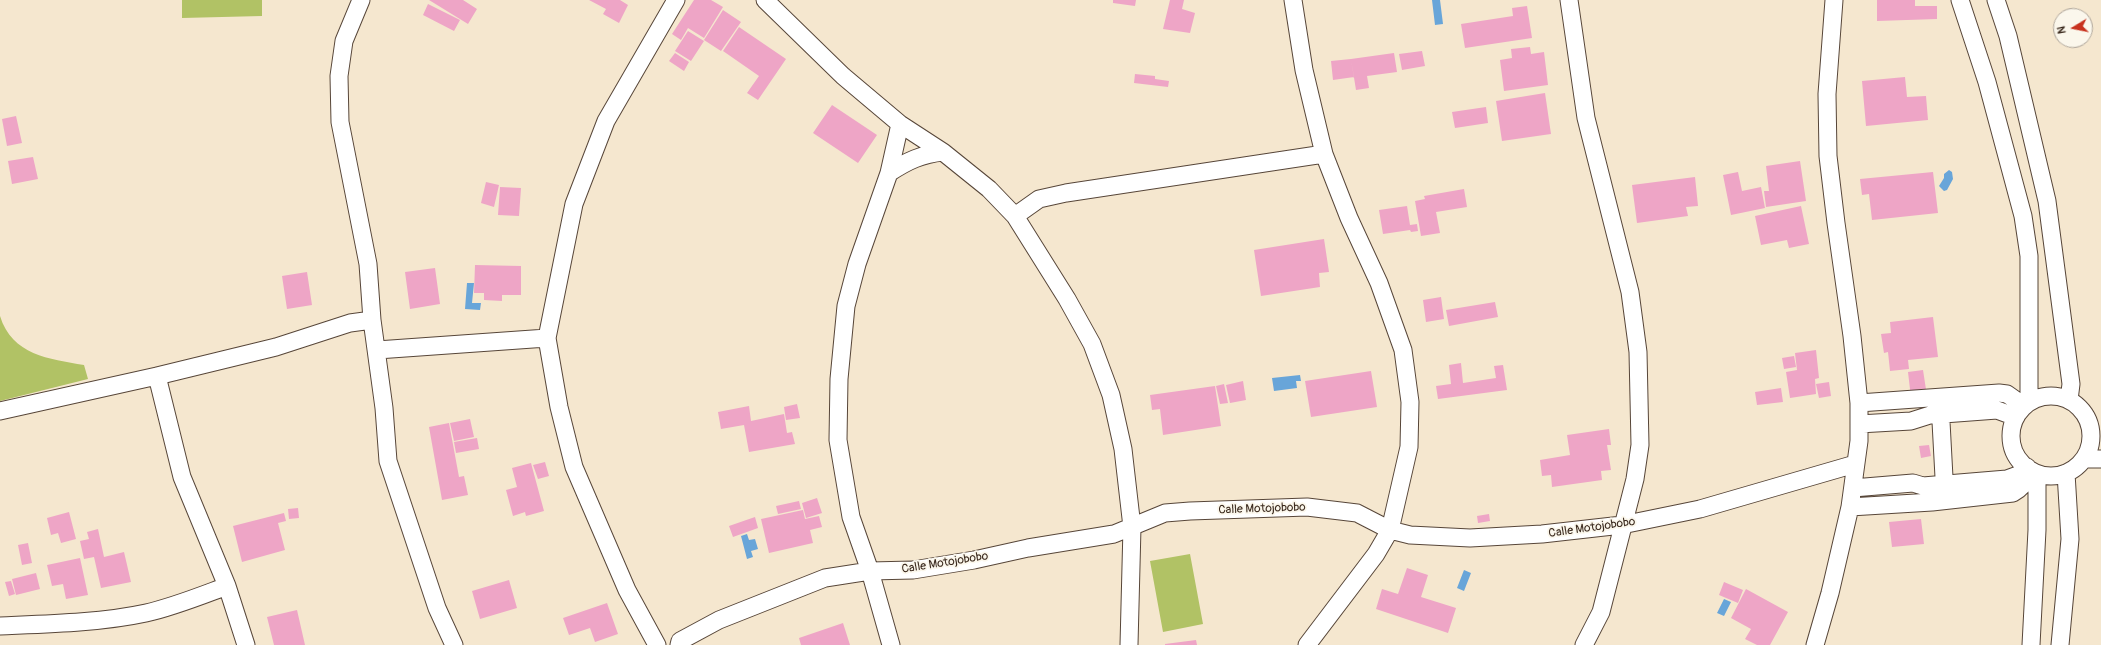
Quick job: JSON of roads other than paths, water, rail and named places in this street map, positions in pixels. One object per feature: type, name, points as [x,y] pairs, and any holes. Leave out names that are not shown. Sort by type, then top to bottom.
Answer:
[{"type":"street","points":[[361,0],[344,41],[338,76],[340,122],[368,264],[372,320],[377,350],[388,461],[437,608],[454,645]]},
{"type":"street","points":[[657,645],[627,590],[574,467],[559,407],[546,338],[574,204],[606,121],[676,0]]},
{"type":"street","points":[[765,0],[844,76],[900,124],[943,152],[989,189],[1015,216],[1045,262],[1092,344],[1110,395],[1123,449],[1132,527],[1129,645]]},
{"type":"street","points":[[1293,0],[1304,70],[1324,154],[1349,218],[1379,284],[1403,350],[1410,402],[1409,447],[1390,530],[1376,554],[1307,645]]},
{"type":"street","points":[[1569,0],[1586,118],[1630,292],[1638,352],[1640,445],[1635,479],[1622,525],[1601,612],[1584,645]]},
{"type":"street","points":[[1815,645],[1830,593],[1850,507],[1859,441],[1858,403],[1852,336],[1828,156],[1826,94],[1834,0]]},
{"type":"street","points":[[1960,0],[1987,82],[2023,216],[2029,256],[2021,412],[2012,443],[2029,468],[2037,530],[2031,645]]},
{"type":"street","points":[[1996,0],[2008,36],[2047,201],[2071,384],[2069,400]]},
{"type":"street","points":[[891,645],[870,571],[851,517],[840,448],[839,379],[846,306],[859,257],[889,173],[900,124]]},
{"type":"street","points":[[889,173],[905,162],[917,157],[943,152]]},
{"type":"street","points":[[1015,216],[1039,199],[1066,193],[1324,154]]},
{"type":"street","points":[[0,411],[157,376],[276,347],[350,323],[372,320]]},
{"type":"street","points":[[377,350],[546,338]]},
{"type":"street","points":[[157,376],[182,477],[227,586],[246,645]]},
{"type":"street","points":[[1859,424],[1912,420],[1920,416],[1940,412],[1999,393],[2007,394],[2021,412]]},
{"type":"street","points":[[1850,507],[1944,487],[2012,468],[2029,468],[2052,476],[2066,473],[2093,459],[2090,448],[2091,437],[2095,426],[2069,400],[2056,396],[2042,397],[2021,412],[1997,419],[1858,403]]},
{"type":"street","points":[[1940,412],[1944,487]]},
{"type":"street","name":"Calle Motojobobo","points":[[679,645],[680,641],[719,620],[825,578],[870,571],[913,570],[974,560],[1028,548],[1114,534],[1165,513],[1190,510],[1307,507],[1357,513],[1390,530],[1410,535],[1470,538],[1542,534],[1622,525],[1700,509],[1855,464]]},
{"type":"street","points":[[1853,488],[1913,483],[1922,478],[1944,487],[2013,493],[2024,485],[2029,468]]},
{"type":"street","points":[[2060,645],[2070,539],[2066,473]]},
{"type":"street","points":[[0,626],[68,623],[145,613],[187,601],[227,586]]},
{"type":"water","points":[[1432,0],[1440,0],[1443,24],[1435,25]]},
{"type":"water","points":[[1949,170],[1952,172],[1953,179],[1947,190],[1944,191],[1939,186],[1944,178],[1944,174]]},
{"type":"water","points":[[467,283],[474,283],[472,303],[481,303],[480,310],[465,309]]},
{"type":"water","points":[[1300,375],[1301,381],[1296,381],[1297,388],[1274,391],[1272,378]]},
{"type":"water","points":[[747,534],[749,540],[755,539],[758,549],[751,551],[753,557],[747,559],[741,536]]},
{"type":"water","points":[[1464,570],[1471,573],[1464,591],[1457,588]]},
{"type":"water","points":[[1724,599],[1731,602],[1724,616],[1717,613]]}]
